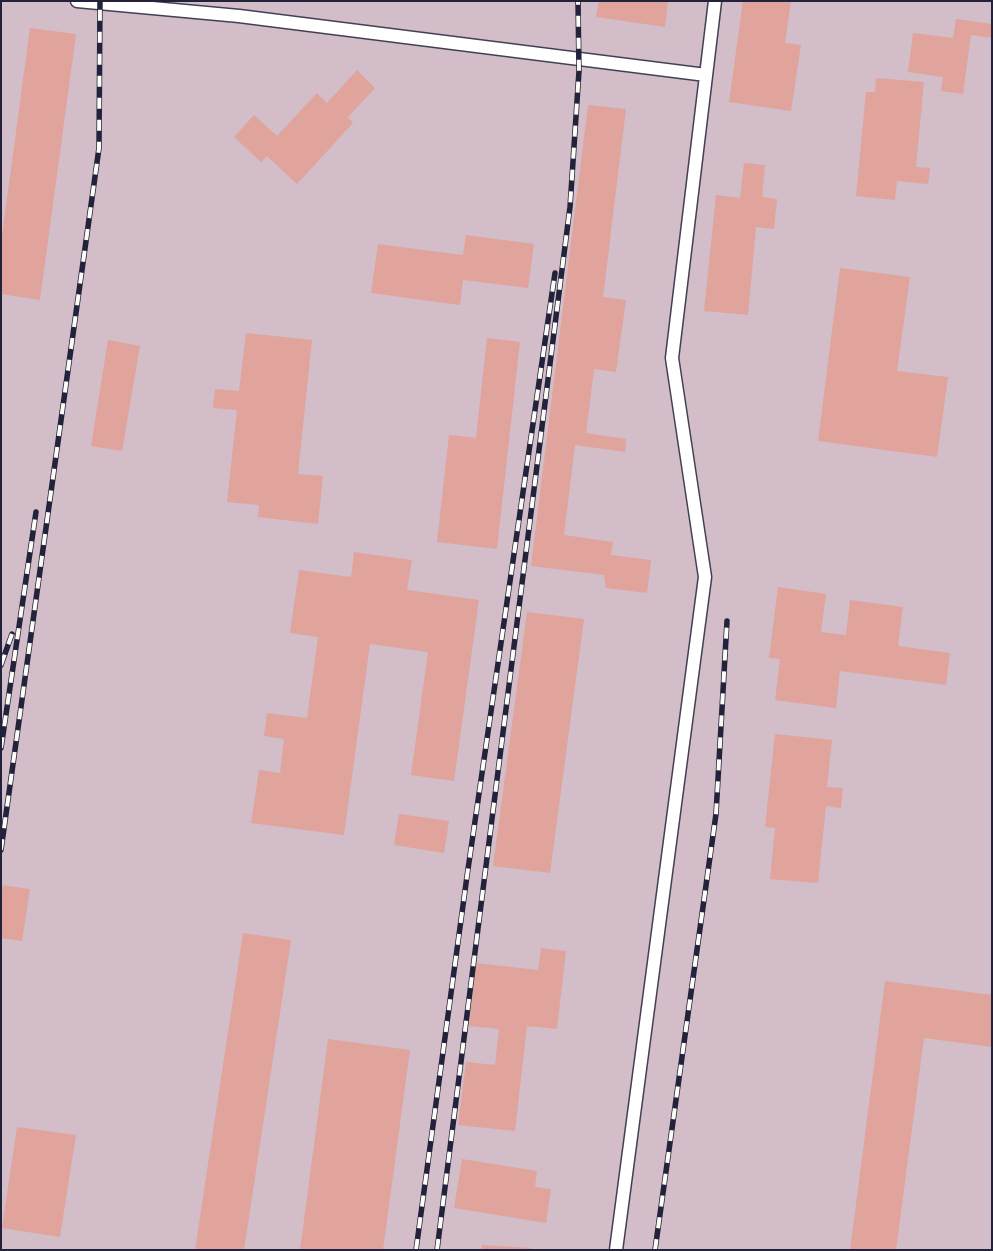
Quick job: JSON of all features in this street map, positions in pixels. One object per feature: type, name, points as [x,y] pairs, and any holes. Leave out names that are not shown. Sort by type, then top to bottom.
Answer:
[{"type":"lane","points":[[76,1],[249,17],[706,75]]},
{"type":"lane","points":[[616,1250],[705,577],[672,358],[715,1]]},
{"type":"shaded area","points":[[1,1],[992,1],[992,1250],[1,1250]]},
{"type":"building","points":[[599,1],[668,1],[665,27],[596,17]]},
{"type":"building","points":[[743,1],[791,1],[785,43],[801,45],[791,111],[729,102]]},
{"type":"building","points":[[956,19],[992,24],[992,38],[971,35],[963,94],[941,91],[943,77],[908,72],[913,33],[953,38]]},
{"type":"building","points":[[30,28],[76,34],[40,300],[1,294],[1,243]]},
{"type":"building","points":[[357,70],[375,88],[348,117],[353,123],[297,184],[267,156],[261,162],[234,137],[254,115],[277,136],[317,93],[327,103]]},
{"type":"building","points":[[876,78],[924,82],[916,167],[930,168],[928,184],[897,181],[895,200],[856,196],[866,92],[875,92]]},
{"type":"building","points":[[588,105],[626,109],[603,297],[626,300],[616,372],[594,369],[586,433],[626,439],[625,452],[575,445],[564,535],[613,542],[611,555],[651,560],[647,593],[606,588],[604,575],[531,566]]},
{"type":"building","points":[[744,163],[765,165],[762,197],[777,199],[774,229],[756,227],[748,315],[704,311],[716,195],[740,198]]},
{"type":"building","points":[[466,235],[534,244],[528,288],[463,280],[460,305],[371,293],[378,244],[463,255]]},
{"type":"building","points":[[840,268],[910,277],[897,371],[948,377],[937,457],[818,441]]},
{"type":"building","points":[[246,333],[312,340],[298,474],[323,476],[318,524],[258,517],[259,505],[227,502],[237,410],[213,408],[215,389],[239,391]]},
{"type":"building","points":[[487,338],[520,342],[497,549],[437,542],[449,435],[476,438]]},
{"type":"building","points":[[108,340],[140,346],[122,451],[91,446]]},
{"type":"building","points":[[354,552],[412,560],[407,590],[479,600],[454,781],[411,775],[428,652],[370,644],[344,835],[251,823],[259,770],[280,773],[284,739],[264,736],[267,713],[307,718],[318,637],[290,633],[299,570],[351,577]]},
{"type":"building","points":[[778,587],[826,594],[821,632],[846,635],[850,600],[903,607],[898,646],[950,653],[946,685],[840,671],[836,708],[775,700],[780,659],[769,658]]},
{"type":"building","points":[[527,612],[584,619],[550,873],[493,866]]},
{"type":"building","points":[[775,734],[832,740],[827,787],[843,788],[841,808],[826,806],[818,883],[770,879],[775,828],[765,827]]},
{"type":"building","points":[[399,814],[449,821],[444,853],[394,845]]},
{"type":"building","points":[[1,885],[30,889],[22,941],[1,938]]},
{"type":"building","points":[[243,933],[291,940],[244,1250],[195,1250]]},
{"type":"building","points":[[541,948],[566,951],[557,1029],[527,1026],[515,1131],[458,1125],[466,1062],[495,1065],[499,1029],[469,1026],[476,963],[538,970]]},
{"type":"building","points":[[885,981],[992,995],[992,1047],[924,1038],[896,1250],[850,1250]]},
{"type":"building","points":[[328,1039],[410,1050],[383,1250],[300,1250]]},
{"type":"building","points":[[17,1127],[76,1135],[60,1237],[2,1228]]},
{"type":"building","points":[[462,1159],[537,1171],[535,1187],[551,1189],[546,1223],[454,1208]]},
{"type":"building","points":[[482,1245],[531,1248],[531,1250],[481,1250]]},
{"type":"railway","points":[[1,850],[99,148],[100,1]]},
{"type":"railway","points":[[437,1250],[570,207],[579,71],[578,1]]},
{"type":"railway","points":[[416,1250],[467,876],[555,273]]},
{"type":"railway","points":[[1,748],[36,512]]},
{"type":"railway","points":[[655,1250],[716,814],[727,621]]},
{"type":"railway","points":[[1,665],[12,634]]}]
